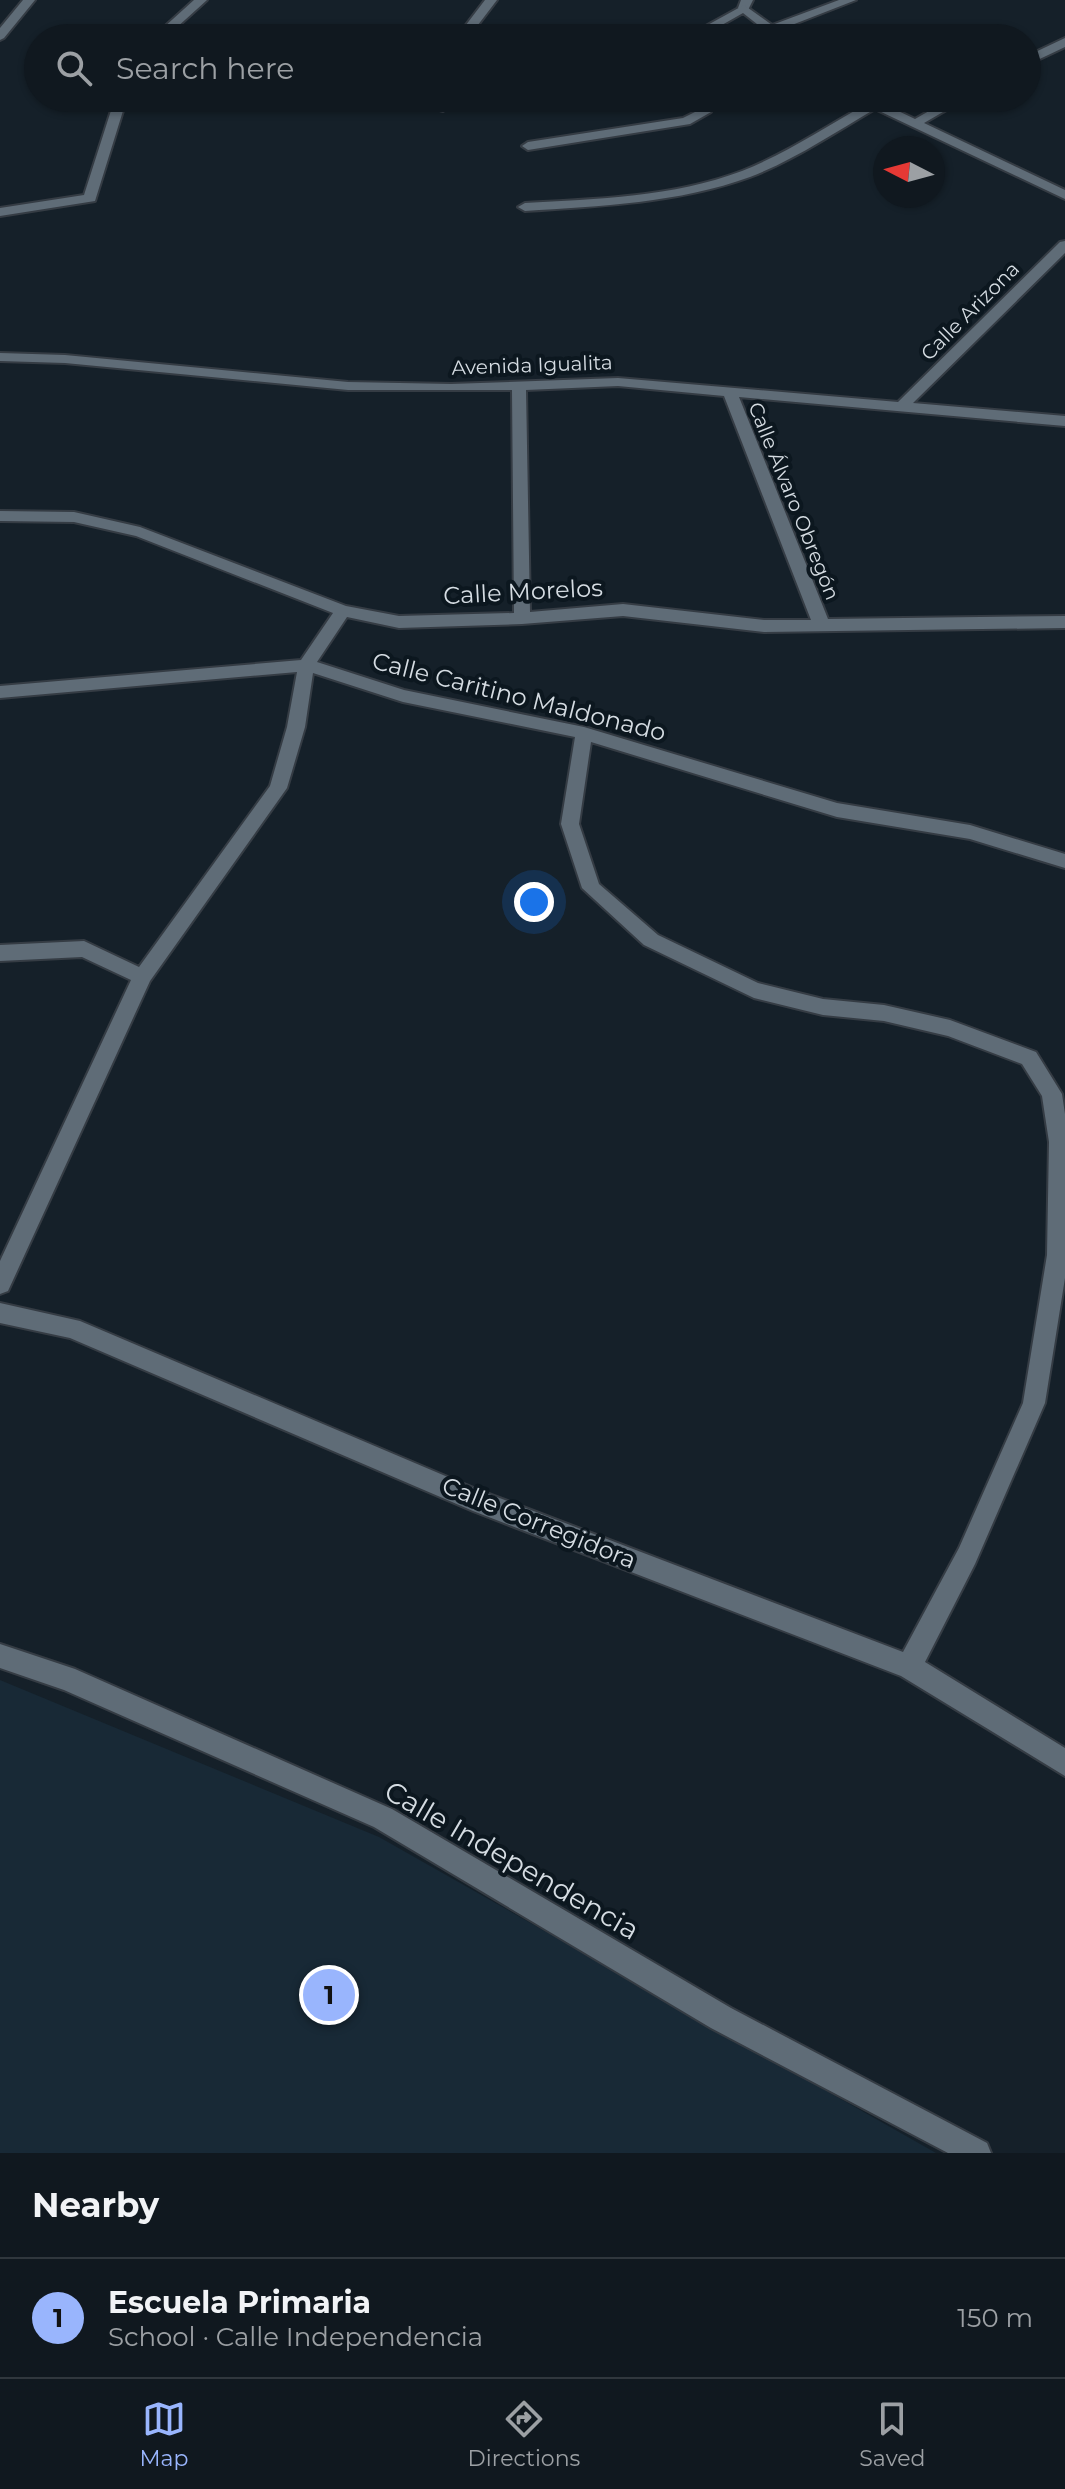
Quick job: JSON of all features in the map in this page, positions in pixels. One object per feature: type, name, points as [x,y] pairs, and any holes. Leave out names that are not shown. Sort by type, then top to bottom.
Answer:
[{"type":"street","points":[[0,36],[29,0]]},
{"type":"street","points":[[174,24],[201,0]]},
{"type":"street","points":[[473,24],[491,0]]},
{"type":"street","points":[[785,24],[850,0]]},
{"type":"street","points":[[713,24],[746,4],[766,24]]},
{"type":"street","points":[[1041,54],[1065,42]]},
{"type":"street","points":[[0,212],[90,198],[117,112]]},
{"type":"street","points":[[528,146],[686,121],[705,112]]},
{"type":"street","points":[[525,207],[621,201],[693,188],[770,163],[850,112]]},
{"type":"street","points":[[892,112],[1065,195]]},
{"type":"street","points":[[916,123],[936,112]]},
{"type":"street","name":"Calle Arizona","points":[[902,406],[1065,245]]},
{"type":"street","name":"Avenida Igualita","points":[[0,357],[65,359],[348,386],[451,388],[618,382],[1065,421]]},
{"type":"street","points":[[519,384],[522,618]]},
{"type":"street","name":"Calle Álvaro Obregón","points":[[729,391],[822,626]]},
{"type":"street","name":"Calle Morelos","points":[[0,516],[74,517],[140,532],[343,611],[399,622],[522,618],[623,610],[764,626],[1065,622]]},
{"type":"street","points":[[0,1284],[142,977],[278,788],[296,727],[306,665],[343,611]]},
{"type":"street","name":"Calle Caritino Maldonado","points":[[0,692],[306,665],[403,696],[584,733],[837,810],[970,832],[1065,861]]},
{"type":"street","points":[[584,733],[570,824],[574,837],[591,888],[651,940],[754,990],[823,1007],[884,1013],[963,1033],[1029,1058],[1052,1094],[1059,1142],[1058,1255],[1034,1403],[967,1556],[909,1667]]},
{"type":"street","points":[[0,953],[84,949],[142,977]]},
{"type":"street","name":"Calle Corregidora","points":[[0,1313],[72,1328],[473,1499],[909,1667],[1065,1763]]},
{"type":"street","name":"Calle Independencia","points":[[0,1656],[66,1678],[383,1818],[721,2018],[977,2153]]},
{"type":"shaded area","points":[[0,1680],[379,1837],[936,2153],[0,2153]]},
{"type":"place","name":"Escuela Primaria","points":[[329,1995]]}]
